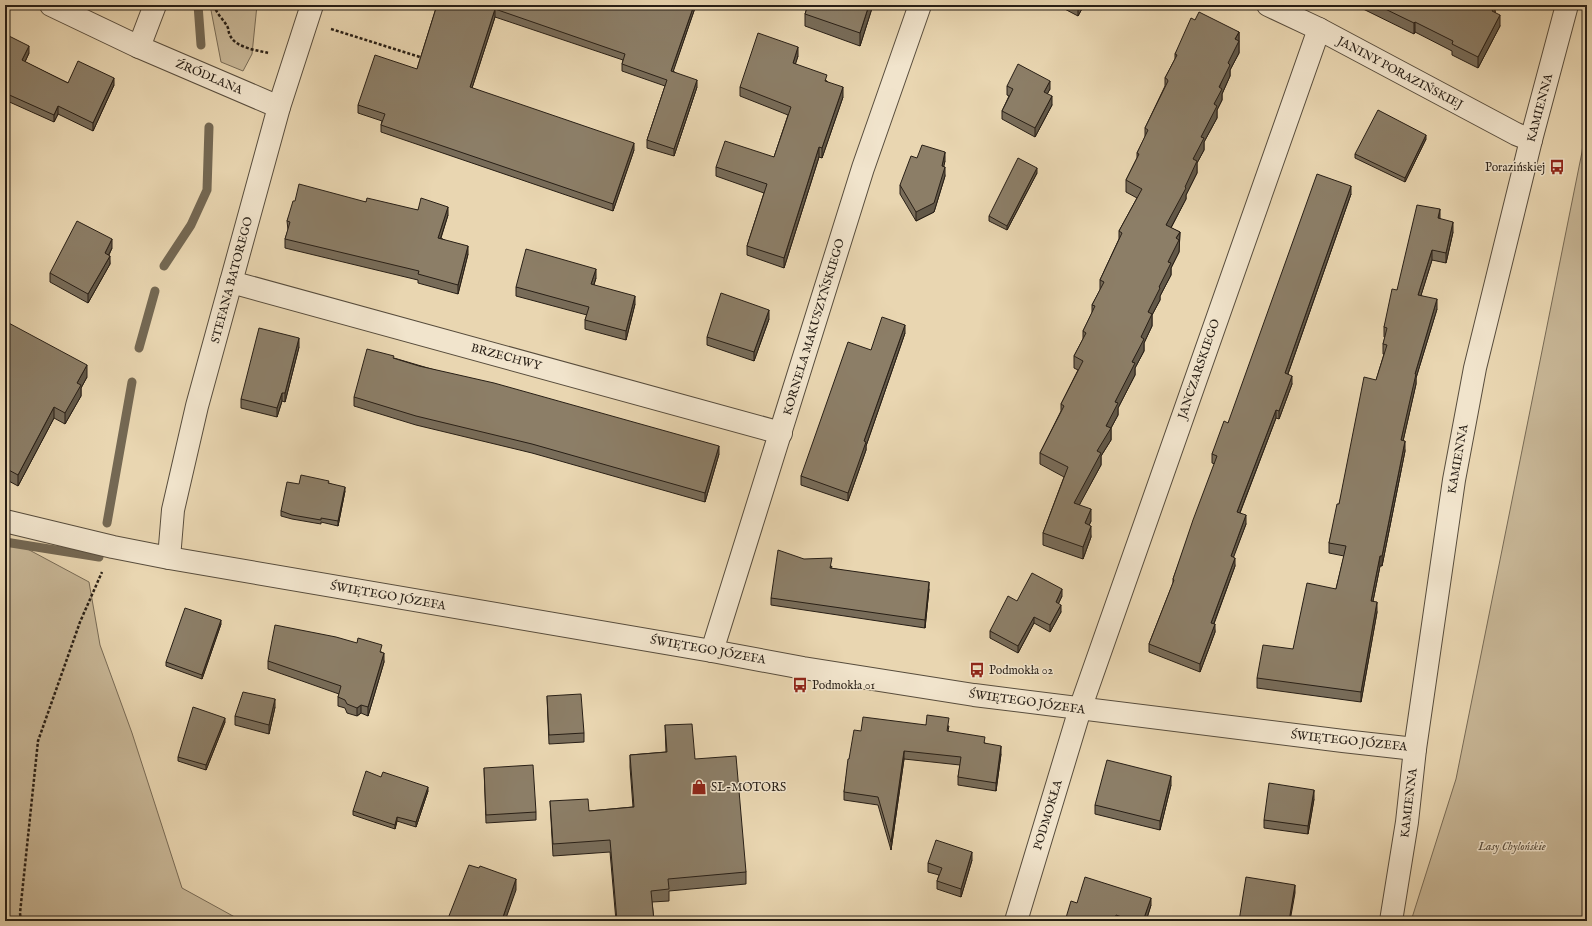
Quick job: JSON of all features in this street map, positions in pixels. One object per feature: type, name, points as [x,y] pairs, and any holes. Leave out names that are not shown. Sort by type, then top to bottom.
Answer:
[{"type":"street","name":"ŹRÓDLANA","points":[[51,5],[139,47],[279,107]]},
{"type":"street","points":[[139,47],[155,5]]},
{"type":"street","name":"KORNELA MAKUSZYŃSKIEGO","points":[[712,651],[863,168],[920,5]]},
{"type":"street","name":"JANINY PORAZIŃSKIEJ","points":[[1268,5],[1319,29],[1516,134],[1531,140]]},
{"type":"street","name":"KAMIENNA","points":[[1391,921],[1407,822],[1415,749],[1454,480],[1475,368],[1531,140],[1567,5]]},
{"type":"street","name":"STEFANA BATOREGO","points":[[169,558],[173,510],[197,406],[279,107],[310,13]]},
{"type":"street","name":"JANCZARSKIEGO","points":[[1080,709],[1319,29]]},
{"type":"street","name":"BRZECHWY","points":[[231,282],[781,433]]},
{"type":"street","name":"ŚWIĘTEGO JÓZEFA","points":[[5,521],[112,547],[169,558],[803,668],[974,696],[1415,749]]},
{"type":"street","name":"PODMOKŁA","points":[[1016,921],[1080,709]]},
{"type":"path","points":[[214,5],[215,10],[229,28],[230,35],[235,41],[243,46],[294,60]]},
{"type":"path","points":[[310,13],[424,58]]},
{"type":"path","points":[[21,921],[20,913],[38,741],[80,622],[112,547]]},
{"type":"green space","points":[[210,5],[257,5],[252,54],[243,71],[221,62]]},
{"type":"green space","name":"Lasy Chylońskie","points":[[1587,113],[1587,921],[1411,921],[1456,779],[1582,152]]},
{"type":"green space","points":[[5,537],[89,582],[100,645],[132,733],[182,888],[242,921],[5,921]]},
{"type":"building","points":[[437,5],[635,5],[641,7],[642,5],[694,5],[671,71],[697,80],[674,149],[647,140],[667,80],[622,64],[625,54],[495,9],[470,87],[634,143],[613,204],[381,125],[385,114],[358,105],[375,55],[417,69]]},
{"type":"building","points":[[808,5],[869,5],[860,33],[805,14]]},
{"type":"building","points":[[1073,5],[1080,5],[1078,8]]},
{"type":"building","points":[[1377,5],[1493,5],[1495,6],[1492,11],[1500,15],[1478,57],[1452,44],[1453,41]]},
{"type":"building","points":[[1199,12],[1239,32],[1235,39],[1239,41],[1228,63],[1230,65],[1219,87],[1222,89],[1214,104],[1217,106],[1201,137],[1204,138],[1193,159],[1197,161],[1185,187],[1186,188],[1166,225],[1180,232],[1176,238],[1179,240],[1168,262],[1171,263],[1148,312],[1152,314],[1141,337],[1144,339],[1132,362],[1135,363],[1115,402],[1118,403],[1106,426],[1111,428],[1097,451],[1101,453],[1074,503],[1091,509],[1085,523],[1091,526],[1083,547],[1043,533],[1068,467],[1040,453],[1064,406],[1061,404],[1083,361],[1074,356],[1086,333],[1083,331],[1095,306],[1092,305],[1104,282],[1100,280],[1122,233],[1119,231],[1142,189],[1126,180],[1139,154],[1137,153],[1148,130],[1145,128],[1168,81],[1165,78],[1177,55],[1175,54],[1191,18],[1195,20]]},
{"type":"building","points":[[758,33],[798,47],[793,63],[827,75],[825,81],[843,87],[822,148],[819,147],[784,258],[747,246],[767,184],[716,167],[725,141],[774,157],[791,107],[740,87]]},
{"type":"building","points":[[5,34],[29,46],[22,60],[68,83],[78,61],[114,78],[93,123],[58,106],[54,115],[5,93]]},
{"type":"building","points":[[1018,64],[1050,81],[1044,92],[1052,96],[1035,128],[1002,111],[1013,89],[1007,86]]},
{"type":"building","points":[[1378,110],[1426,135],[1405,178],[1355,154]]},
{"type":"building","points":[[922,145],[945,152],[942,166],[945,167],[934,203],[916,212],[900,185],[911,156],[917,158]]},
{"type":"building","points":[[1018,158],[1037,168],[1007,226],[989,216]]},
{"type":"building","points":[[1317,174],[1351,186],[1285,373],[1292,376],[1279,411],[1276,410],[1237,512],[1246,515],[1231,556],[1235,558],[1211,623],[1215,624],[1200,664],[1149,644],[1174,580],[1173,579],[1193,520],[1217,456],[1212,454],[1224,421],[1228,423]]},
{"type":"building","points":[[299,184],[366,202],[367,198],[418,210],[421,198],[448,207],[438,238],[468,246],[458,285],[418,274],[419,271],[285,239],[290,222],[287,221],[293,201],[295,201]]},
{"type":"building","points":[[1417,205],[1440,209],[1438,218],[1453,222],[1446,253],[1432,250],[1418,295],[1437,299],[1415,374],[1401,440],[1405,441],[1382,556],[1380,556],[1371,601],[1377,602],[1361,692],[1257,678],[1263,645],[1293,649],[1307,583],[1336,589],[1346,546],[1329,543],[1337,504],[1339,504],[1364,377],[1376,380],[1387,345],[1383,344],[1387,328],[1384,327],[1392,289],[1397,290]]},
{"type":"building","points":[[77,221],[112,239],[105,253],[110,256],[88,294],[50,273]]},
{"type":"building","points":[[526,249],[596,269],[591,284],[635,296],[626,331],[585,320],[589,307],[516,287]]},
{"type":"building","points":[[721,293],[769,310],[754,352],[707,337]]},
{"type":"building","points":[[882,317],[905,325],[864,441],[866,442],[848,493],[801,476],[848,342],[871,350]]},
{"type":"building","points":[[5,321],[87,365],[77,383],[81,385],[65,413],[54,407],[18,475],[5,468]]},
{"type":"building","points":[[259,328],[299,338],[285,393],[282,393],[277,408],[241,399]]},
{"type":"building","points":[[367,349],[394,356],[393,358],[419,366],[494,383],[719,446],[705,493],[532,444],[416,416],[354,397]]},
{"type":"building","points":[[301,475],[329,481],[328,483],[345,487],[338,521],[321,518],[321,520],[292,515],[281,511],[287,482],[299,484]]},
{"type":"building","points":[[778,550],[804,559],[832,558],[830,568],[929,582],[925,620],[771,598]]},
{"type":"building","points":[[1032,573],[1062,589],[1056,602],[1061,605],[1050,625],[1034,617],[1018,646],[990,631],[1008,596],[1017,601]]},
{"type":"building","points":[[185,608],[221,620],[202,675],[166,662]]},
{"type":"building","points":[[275,625],[336,637],[357,643],[358,638],[382,645],[380,652],[384,653],[368,707],[361,705],[357,708],[347,704],[345,700],[338,697],[341,686],[268,661]]},
{"type":"building","points":[[243,692],[275,699],[269,725],[235,716]]},
{"type":"building","points":[[581,694],[584,733],[549,735],[547,696]]},
{"type":"building","points":[[193,707],[225,718],[206,765],[178,757]]},
{"type":"building","points":[[927,715],[949,718],[947,731],[985,737],[984,743],[1001,746],[996,783],[958,777],[961,757],[904,751],[891,842],[878,797],[844,792],[848,759],[854,730],[861,731],[863,717],[926,725]]},
{"type":"building","points":[[692,724],[695,759],[736,756],[746,872],[668,879],[669,889],[651,891],[654,921],[617,921],[610,840],[553,844],[550,801],[588,799],[589,811],[634,807],[630,755],[667,752],[665,725]]},
{"type":"building","points":[[1107,760],[1171,776],[1160,821],[1095,805]]},
{"type":"building","points":[[533,765],[536,812],[486,815],[484,768]]},
{"type":"building","points":[[366,771],[381,777],[383,772],[428,787],[416,822],[397,817],[395,825],[353,811]]},
{"type":"building","points":[[1269,783],[1314,790],[1308,826],[1264,820]]},
{"type":"building","points":[[936,840],[972,852],[961,889],[937,881],[942,868],[928,863]]},
{"type":"building","points":[[469,865],[479,868],[480,866],[516,879],[503,917],[512,921],[447,921]]},
{"type":"building","points":[[1085,877],[1151,898],[1143,921],[1134,921],[1116,915],[1114,921],[1065,921],[1071,901],[1077,903]]},
{"type":"building","points":[[1246,877],[1295,885],[1289,921],[1239,921]]},
{"type":"waterway","points":[[198,5],[201,45]]},
{"type":"waterway","points":[[164,266],[191,225],[207,190],[209,127]]},
{"type":"waterway","points":[[139,348],[155,291]]},
{"type":"waterway","points":[[107,523],[132,382]]},
{"type":"waterway","points":[[5,542],[99,557]]},
{"type":"place","name":"Porazińskiej","points":[[1557,167]]},
{"type":"place","name":"Podmokła 02","points":[[977,670]]},
{"type":"place","name":"Podmokła 01","points":[[800,685]]},
{"type":"place","name":"SL-MOTORS","points":[[699,787]]}]
